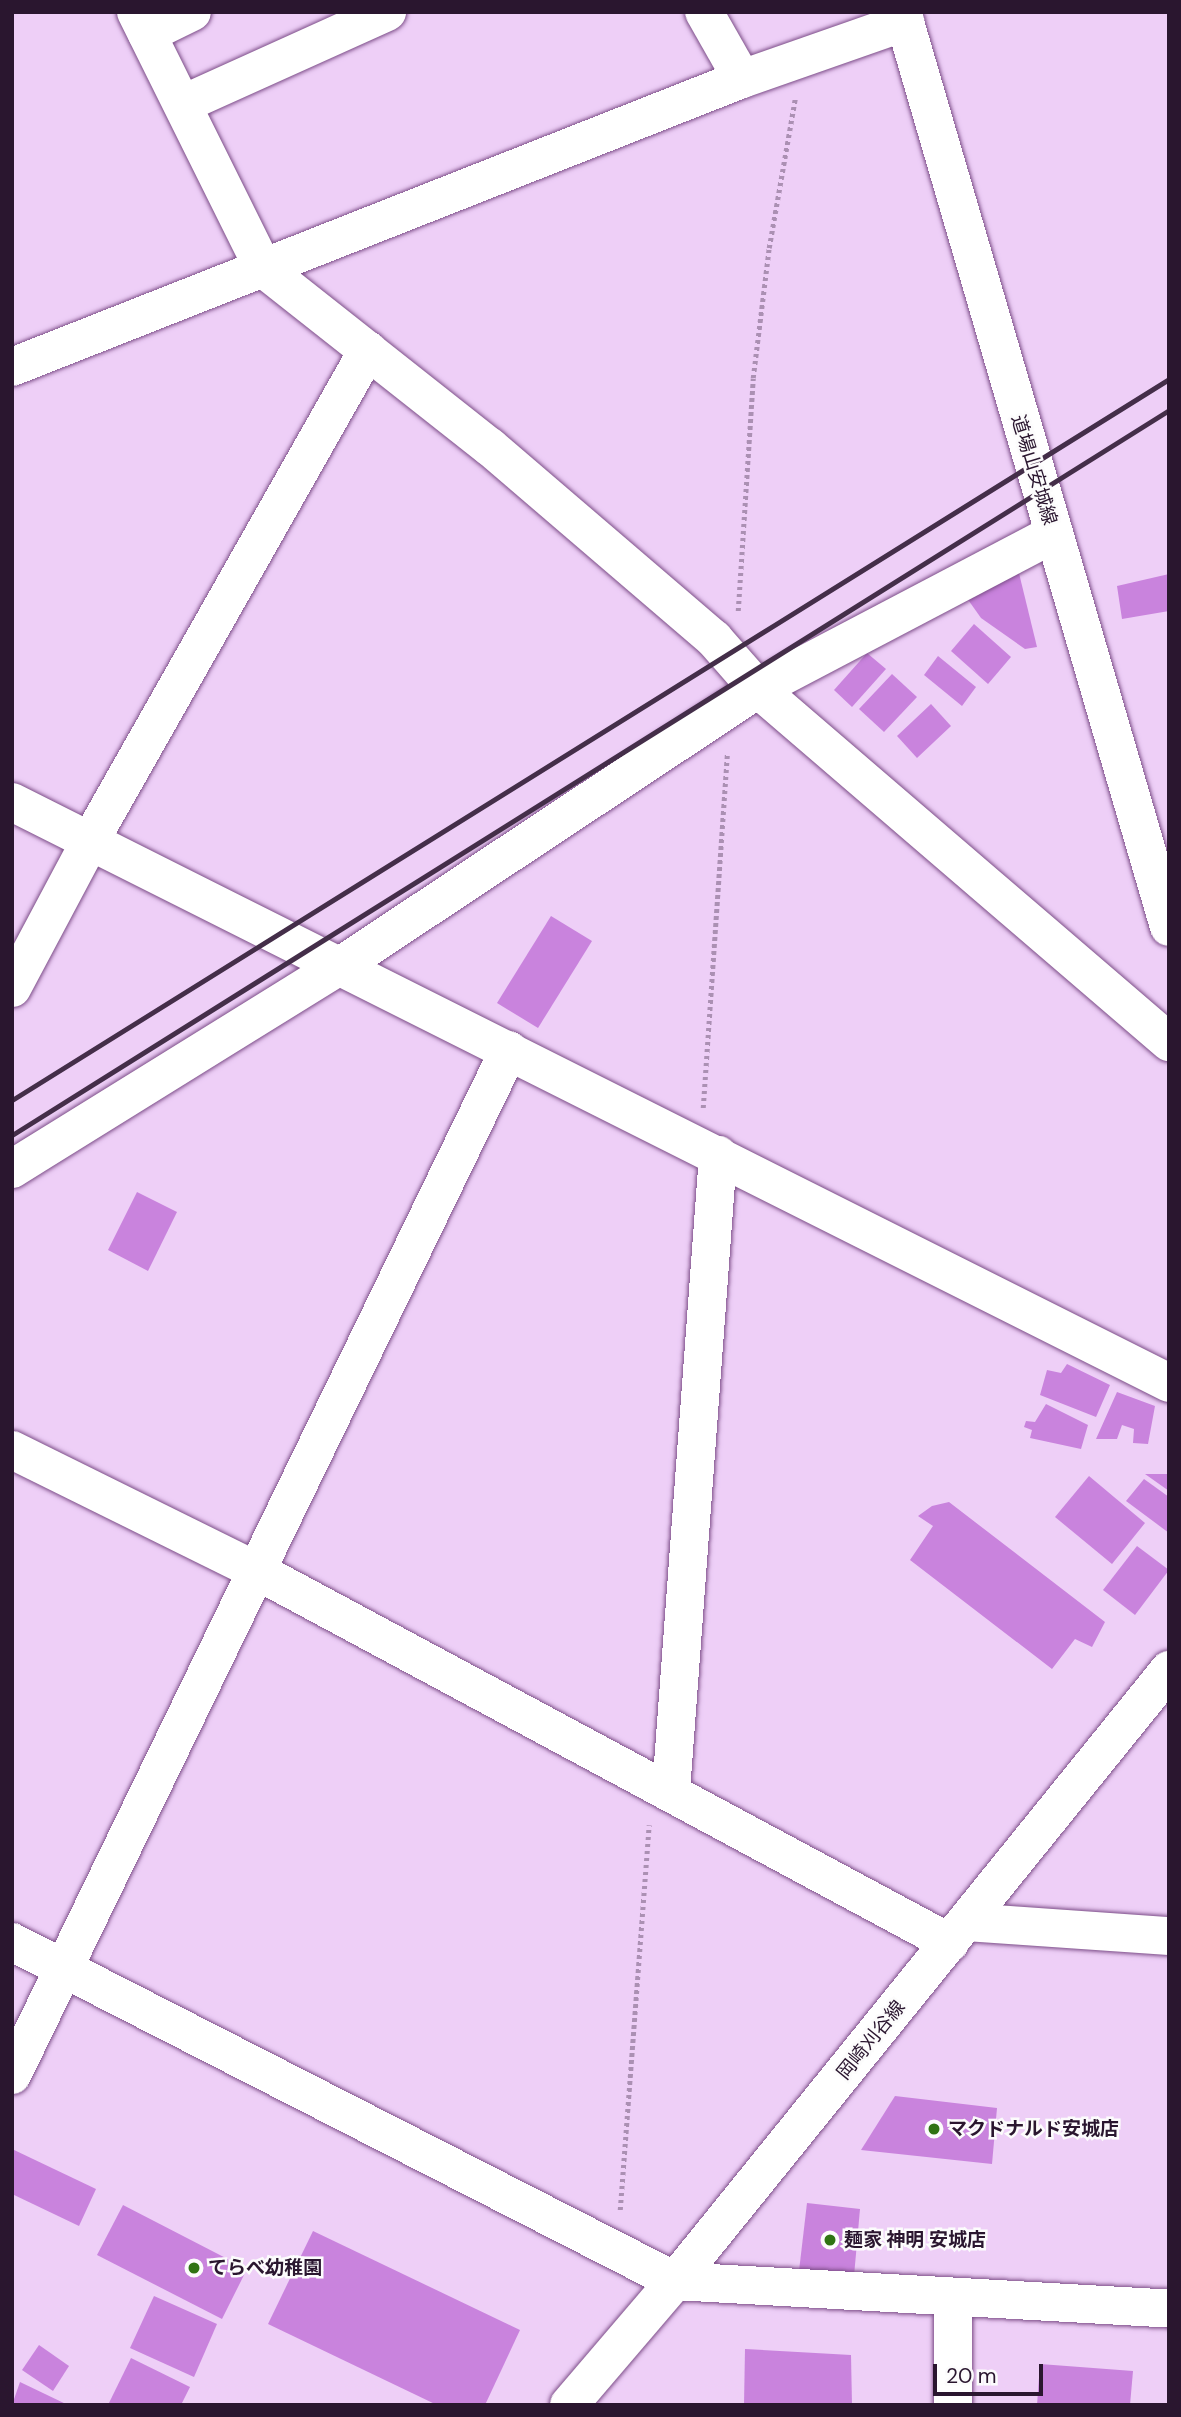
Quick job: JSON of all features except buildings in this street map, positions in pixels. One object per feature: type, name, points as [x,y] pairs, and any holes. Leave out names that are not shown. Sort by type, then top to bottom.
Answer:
[{"type":"street","points":[[192,12],[141,23],[263,268],[490,447],[714,639],[758,690],[1169,1042]]},
{"type":"street","points":[[183,104],[387,12]]},
{"type":"street","points":[[704,12],[741,79]]},
{"type":"street","points":[[12,367],[741,79],[803,59],[905,15]]},
{"type":"street","name":"道場山安城線","points":[[905,15],[1053,534],[1169,927]]},
{"type":"street","points":[[12,988],[90,841],[368,350]]},
{"type":"street","points":[[12,1170],[341,967],[758,690],[1053,534]]},
{"type":"street","points":[[12,802],[718,1154],[1169,1383]]},
{"type":"street","points":[[12,2075],[259,1572],[509,1050]]},
{"type":"street","points":[[671,1791],[718,1154]]},
{"type":"street","points":[[12,1450],[259,1572],[671,1791],[958,1933],[1169,1936]]},
{"type":"street","name":"岡崎刈谷線","points":[[569,2405],[676,2281],[1169,1670]]},
{"type":"street","points":[[12,1942],[676,2281],[1169,2309]]},
{"type":"street","points":[[953,2298],[953,2405]]},
{"type":"path","points":[[714,639],[738,618],[753,378],[769,248],[803,59]]},
{"type":"railway","points":[[12,1100],[1169,379]]},
{"type":"railway","points":[[12,1135],[1169,410]]},
{"type":"place","name":"マクドナルド安城店","points":[[934,2129]]},
{"type":"place","name":"麺家 神明 安城店","points":[[830,2240]]},
{"type":"place","name":"てらべ幼稚園","points":[[194,2268]]}]
